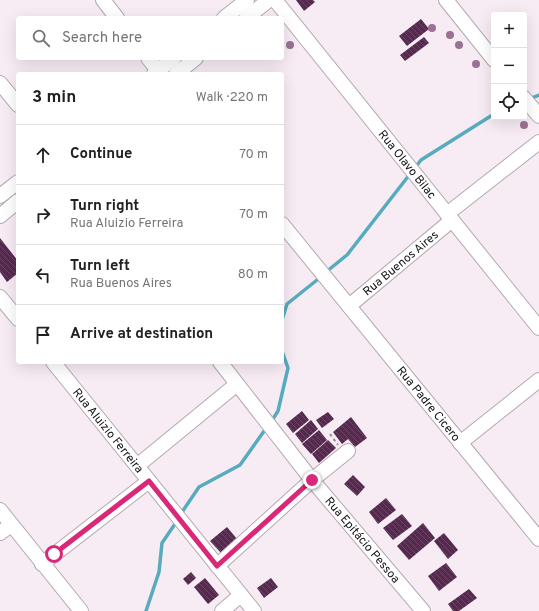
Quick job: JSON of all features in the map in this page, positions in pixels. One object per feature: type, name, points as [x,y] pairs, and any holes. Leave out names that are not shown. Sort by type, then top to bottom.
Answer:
[{"type":"street","points":[[103,0],[115,16]]},
{"type":"street","points":[[227,16],[247,0]]},
{"type":"street","points":[[249,16],[269,0]]},
{"type":"street","name":"Rua Olavo Bilac","points":[[275,0],[539,328]]},
{"type":"street","points":[[446,0],[491,56]]},
{"type":"street","points":[[149,60],[156,72]]},
{"type":"street","points":[[158,72],[172,60]]},
{"type":"street","points":[[178,72],[194,60]]},
{"type":"street","points":[[0,83],[16,103]]},
{"type":"street","name":"Rua Buenos Aires","points":[[349,306],[450,217],[539,142]]},
{"type":"street","points":[[0,196],[16,184]]},
{"type":"street","points":[[0,216],[16,203]]},
{"type":"street","name":"Rua Padre Cicero","points":[[284,226],[539,539]]},
{"type":"street","points":[[0,297],[16,317]]},
{"type":"street","name":"Rua Aluizio Ferreira","points":[[55,364],[254,611]]},
{"type":"street","name":"Rua Epitácio Pessoa","points":[[222,364],[312,480],[423,611]]},
{"type":"street","points":[[460,442],[539,380]]},
{"type":"street","points":[[137,466],[237,384]]},
{"type":"street","points":[[217,566],[312,480],[348,451]]},
{"type":"street","points":[[42,564],[149,481]]},
{"type":"street","points":[[0,510],[81,611]]},
{"type":"street","points":[[0,534],[11,524]]},
{"type":"street","points":[[222,611],[241,595]]},
{"type":"building","points":[[296,0],[313,0],[315,2],[304,11]]},
{"type":"building","points":[[421,19],[429,29],[407,46],[399,36]]},
{"type":"building","points":[[424,37],[429,43],[405,61],[400,55]]},
{"type":"building","points":[[0,238],[16,258],[16,275],[7,282],[0,272]]},
{"type":"building","points":[[302,411],[309,420],[293,433],[286,424]]},
{"type":"building","points":[[328,412],[334,419],[322,428],[316,420]]},
{"type":"building","points":[[351,417],[367,438],[355,447],[348,439],[342,444],[333,432]]},
{"type":"building","points":[[311,420],[318,429],[302,443],[295,434]]},
{"type":"building","points":[[319,430],[327,440],[311,454],[302,444]]},
{"type":"building","points":[[328,440],[336,448],[319,463],[312,454]]},
{"type":"building","points":[[353,475],[365,487],[357,496],[344,484]]},
{"type":"building","points":[[386,498],[396,510],[378,524],[369,512]]},
{"type":"building","points":[[402,514],[412,526],[393,540],[383,528]]},
{"type":"building","points":[[423,523],[435,538],[409,560],[397,546]]},
{"type":"building","points":[[227,527],[237,539],[221,553],[210,541]]},
{"type":"building","points":[[444,533],[458,550],[448,559],[434,541]]},
{"type":"building","points":[[446,563],[457,577],[439,591],[428,576]]},
{"type":"building","points":[[191,572],[196,578],[188,585],[183,579]]},
{"type":"building","points":[[205,578],[219,595],[208,604],[194,587]]},
{"type":"building","points":[[271,578],[278,587],[264,598],[257,588]]},
{"type":"building","points":[[469,589],[477,598],[459,611],[453,611],[448,604]]},
{"type":"waterway","points":[[529,99],[539,95]]},
{"type":"waterway","points":[[414,169],[421,160],[491,116]]},
{"type":"waterway","points":[[326,272],[347,255],[410,174]]},
{"type":"waterway","points":[[284,314],[287,304],[322,276]]},
{"type":"waterway","points":[[271,422],[278,411],[288,368],[284,357]]},
{"type":"waterway","points":[[180,515],[199,487],[240,465],[267,427]]},
{"type":"waterway","points":[[146,611],[159,572],[162,543],[177,521]]},
{"type":"route","points":[[54,554],[149,481],[217,566],[312,480]]}]
